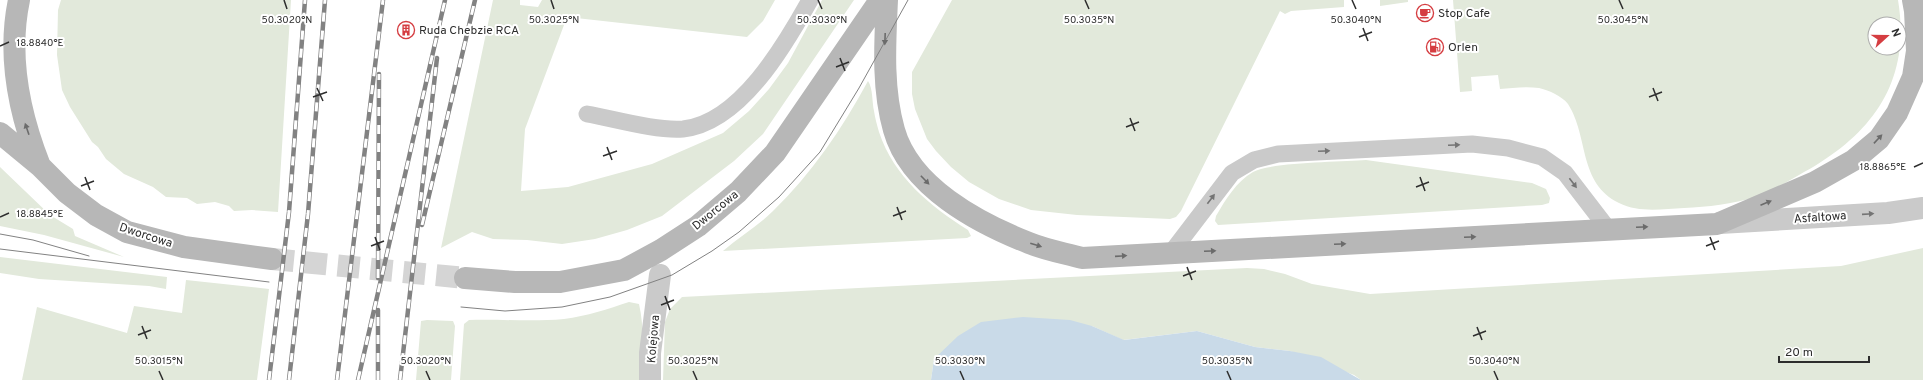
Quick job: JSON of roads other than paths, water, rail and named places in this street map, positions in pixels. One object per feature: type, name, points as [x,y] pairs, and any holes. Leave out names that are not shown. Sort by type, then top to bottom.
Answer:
[{"type":"main road","name":"Dworcowa","points":[[19,0],[14,29],[15,70],[24,120],[40,166]]},
{"type":"main road","name":"Dworcowa","points":[[465,278],[515,282],[560,282],[624,270],[661,250],[698,226],[738,192],[775,153],[880,0]]},
{"type":"main road","points":[[887,0],[885,41],[886,87],[894,131],[901,149],[911,166],[934,189],[954,205],[987,225],[1030,243],[1082,258],[1717,224],[1815,182],[1854,160],[1879,139],[1897,113],[1913,77],[1917,51],[1916,15],[1913,0]]},
{"type":"main road","name":"Dworcowa","points":[[0,133],[40,166],[67,193],[96,215],[127,232],[184,247],[272,259]]},
{"type":"street","name":"Asfaltowa","points":[[1717,224],[1888,213],[1923,208]]},
{"type":"street","name":"Kolejowa","points":[[650,380],[650,353],[660,275]]},
{"type":"lane","points":[[587,114],[665,129],[684,128],[705,123],[728,110],[765,72],[810,0]]},
{"type":"lane","points":[[1171,253],[1232,173],[1254,160],[1278,154],[1472,144],[1508,148],[1542,157],[1566,173],[1608,229]]},
{"type":"water","points":[[1023,317],[1070,320],[1092,326],[1124,340],[1197,331],[1255,347],[1290,351],[1321,357],[1361,380],[931,380],[934,359],[958,336],[981,322]]},
{"type":"tunnel","points":[[272,259],[465,278]]},
{"type":"tram line","points":[[461,307],[505,311],[562,307],[610,297],[672,275],[712,251],[739,232],[779,197],[820,152],[859,88],[908,0]]},
{"type":"tram line","points":[[0,234],[33,240],[89,256]]},
{"type":"tram line","points":[[0,249],[269,282]]},
{"type":"railway","points":[[269,380],[289,212],[305,0]]},
{"type":"railway","points":[[289,380],[308,214],[325,0]]},
{"type":"railway","points":[[337,380],[383,0]]},
{"type":"railway","points":[[358,380],[445,0]]},
{"type":"railway","points":[[422,225],[475,0]]},
{"type":"railway","points":[[400,380],[437,58]]},
{"type":"railway","points":[[378,278],[379,74]]},
{"type":"railway","points":[[378,310],[378,380]]},
{"type":"place","name":"Stop Cafe","points":[[1425,13]]},
{"type":"place","name":"Ruda Chebzie RCA","points":[[406,30]]},
{"type":"place","name":"Orlen","points":[[1435,47]]}]
